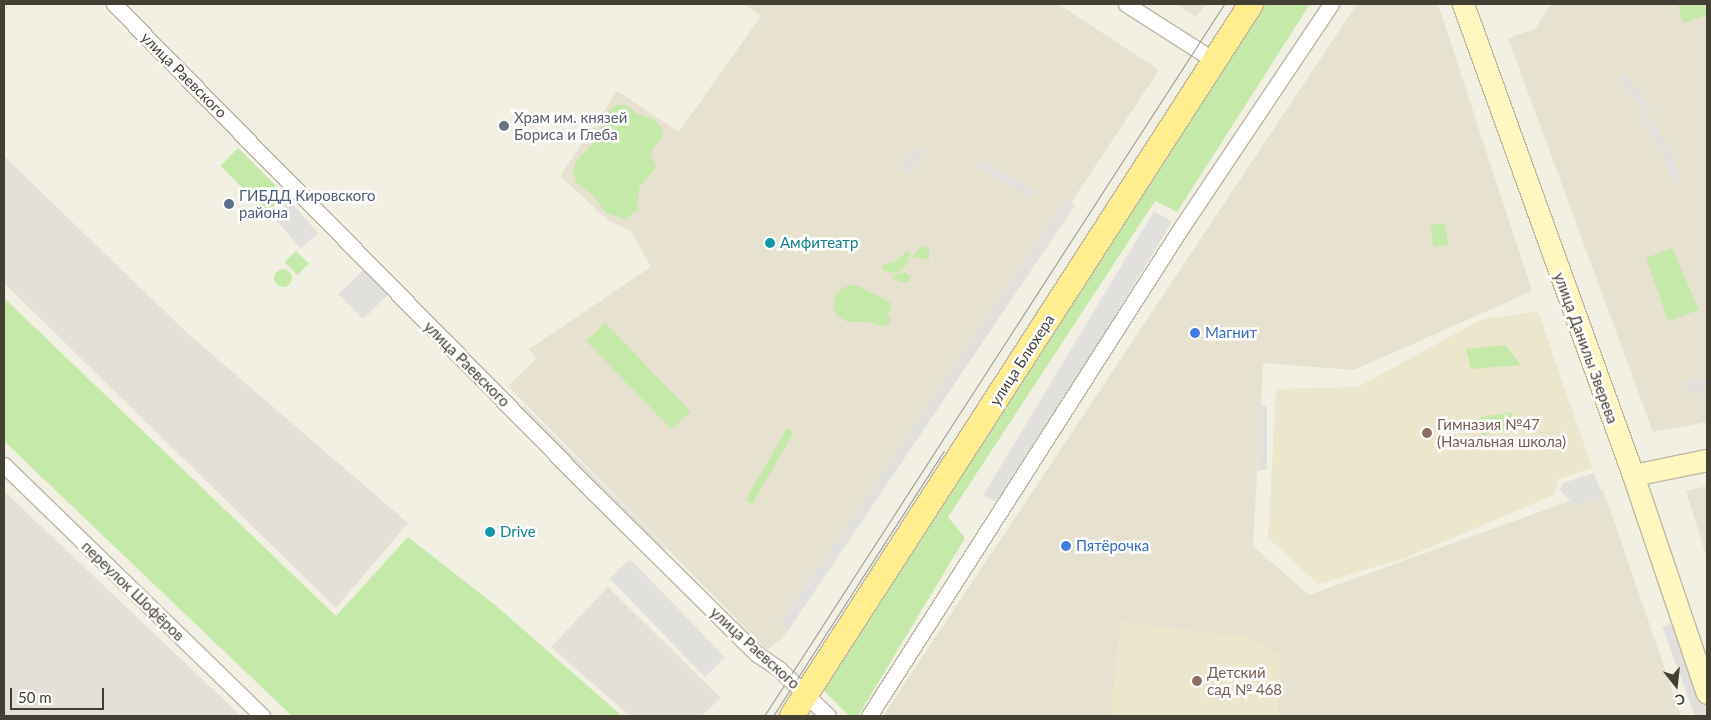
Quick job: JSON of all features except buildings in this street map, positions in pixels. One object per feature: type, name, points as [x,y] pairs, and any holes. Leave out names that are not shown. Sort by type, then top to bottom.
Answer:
[{"type":"main road","name":"улица Блюхера","points":[[792,716],[1251,4]]},
{"type":"main road","name":"улица Данилы Зверева","points":[[1463,4],[1633,475],[1707,693]]},
{"type":"main road","points":[[1633,475],[1707,460]]},
{"type":"street","name":"улица Раевского","points":[[114,4],[585,483],[757,654],[780,669],[828,716]]},
{"type":"street","points":[[1126,4],[1215,60]]},
{"type":"street","points":[[869,716],[1179,231],[1331,4]]},
{"type":"street","name":"переулок Шофёров","points":[[4,465],[262,716]]},
{"type":"shaded area","points":[[744,4],[1058,4],[1159,70],[783,637],[767,650],[508,386],[537,358],[529,349],[651,267],[630,230],[609,221],[560,176],[617,91],[679,132],[761,16]]},
{"type":"shaded area","points":[[1176,4],[1206,4],[1196,17]]},
{"type":"shaded area","points":[[1357,4],[1438,4],[1532,291],[1354,370],[1263,363],[1253,546],[1309,595],[1603,489],[1681,716],[883,716]]},
{"type":"shaded area","points":[[1551,4],[1707,4],[1707,422],[1653,432],[1508,38],[1535,29]]},
{"type":"shaded area","points":[[1624,74],[1652,106],[1646,112],[1618,79]]},
{"type":"shaded area","points":[[1647,115],[1667,143],[1681,181],[1674,184],[1659,146],[1641,119]]},
{"type":"shaded area","points":[[917,145],[926,151],[910,175],[901,169]]},
{"type":"shaded area","points":[[4,156],[185,331],[408,523],[336,608],[4,283]]},
{"type":"shaded area","points":[[980,159],[1033,191],[1029,198],[976,166]]},
{"type":"shaded area","points":[[1066,199],[1075,205],[789,630],[780,623]]},
{"type":"shaded area","points":[[290,201],[318,233],[301,249],[273,216]]},
{"type":"shaded area","points":[[1154,211],[1172,222],[1002,506],[984,495]]},
{"type":"shaded area","points":[[364,269],[389,294],[363,319],[339,294]]},
{"type":"shaded area","name":"Гимназия №47 (Начальная школа)","points":[[1538,311],[1592,468],[1559,479],[1554,495],[1405,558],[1318,584],[1268,538],[1276,389],[1358,387],[1480,320]]},
{"type":"shaded area","points":[[1707,378],[1707,391],[1689,394],[1686,381]]},
{"type":"shaded area","points":[[1258,405],[1267,405],[1267,470],[1258,470]]},
{"type":"shaded area","points":[[524,406],[666,548],[660,554],[518,412]]},
{"type":"shaded area","points":[[1594,473],[1604,500],[1574,505],[1560,490],[1563,483]]},
{"type":"shaded area","points":[[1707,486],[1707,558],[1686,491]]},
{"type":"shaded area","points":[[4,491],[241,716],[4,716]]},
{"type":"shaded area","points":[[630,559],[725,658],[705,677],[610,578]]},
{"type":"shaded area","points":[[608,587],[721,698],[701,716],[630,716],[551,647]]},
{"type":"shaded area","name":"Детский сад № 468","points":[[1121,622],[1249,637],[1281,656],[1277,716],[1110,716]]},
{"type":"shaded area","points":[[1678,623],[1707,709],[1707,716],[1695,716],[1662,626]]},
{"type":"green space","points":[[1261,4],[1310,4],[1177,212],[1155,201],[948,517],[965,538],[858,716],[849,716],[819,686]]},
{"type":"green space","points":[[1705,4],[1707,15],[1683,23],[1678,6]]},
{"type":"green space","points":[[616,105],[626,105],[637,114],[653,119],[663,130],[662,137],[651,152],[656,168],[639,187],[638,210],[625,219],[606,213],[592,194],[576,182],[573,171],[577,160],[597,140],[609,111]]},
{"type":"green space","points":[[238,148],[285,195],[267,212],[220,166]]},
{"type":"green space","points":[[1445,223],[1448,245],[1433,247],[1430,225]]},
{"type":"green space","points":[[922,246],[929,248],[929,260],[912,257]]},
{"type":"green space","points":[[1672,248],[1699,310],[1668,321],[1646,258]]},
{"type":"green space","points":[[296,251],[309,264],[297,275],[285,262]]},
{"type":"green space","points":[[907,251],[910,253],[908,262],[901,271],[891,273],[882,269],[882,265],[895,262]]},
{"type":"green space","points":[[279,269],[287,269],[292,274],[290,285],[279,287],[274,282],[274,274]]},
{"type":"green space","points":[[905,272],[912,277],[907,283],[892,279],[894,275]]},
{"type":"green space","points":[[854,284],[890,302],[891,308],[888,312],[891,321],[886,327],[869,322],[848,322],[837,316],[833,308],[835,295],[842,288]]},
{"type":"green space","points":[[4,298],[336,616],[408,537],[495,605],[622,716],[292,716],[4,441]]},
{"type":"green space","points":[[605,323],[690,411],[672,430],[586,341]]},
{"type":"green space","points":[[1505,345],[1521,365],[1471,369],[1466,349]]},
{"type":"green space","points":[[1512,412],[1515,430],[1482,435],[1479,417]]},
{"type":"green space","points":[[787,428],[794,432],[752,504],[746,500]]},
{"type":"tram line","points":[[764,716],[1224,4]]},
{"type":"tram line","points":[[773,716],[944,451]]},
{"type":"place","name":"Храм им. князей Бориса и Глеба","points":[[504,126]]},
{"type":"place","name":"ГИБДД Кировского района","points":[[229,204]]},
{"type":"place","name":"Амфитеатр","points":[[770,243]]},
{"type":"place","name":"Магнит","points":[[1195,333]]},
{"type":"place","name":"Гимназия №47 (Начальная школа)","points":[[1427,433]]},
{"type":"place","name":"Drive","points":[[490,532]]},
{"type":"place","name":"Пятёрочка","points":[[1066,546]]},
{"type":"place","name":"Детский сад № 468","points":[[1197,681]]}]
